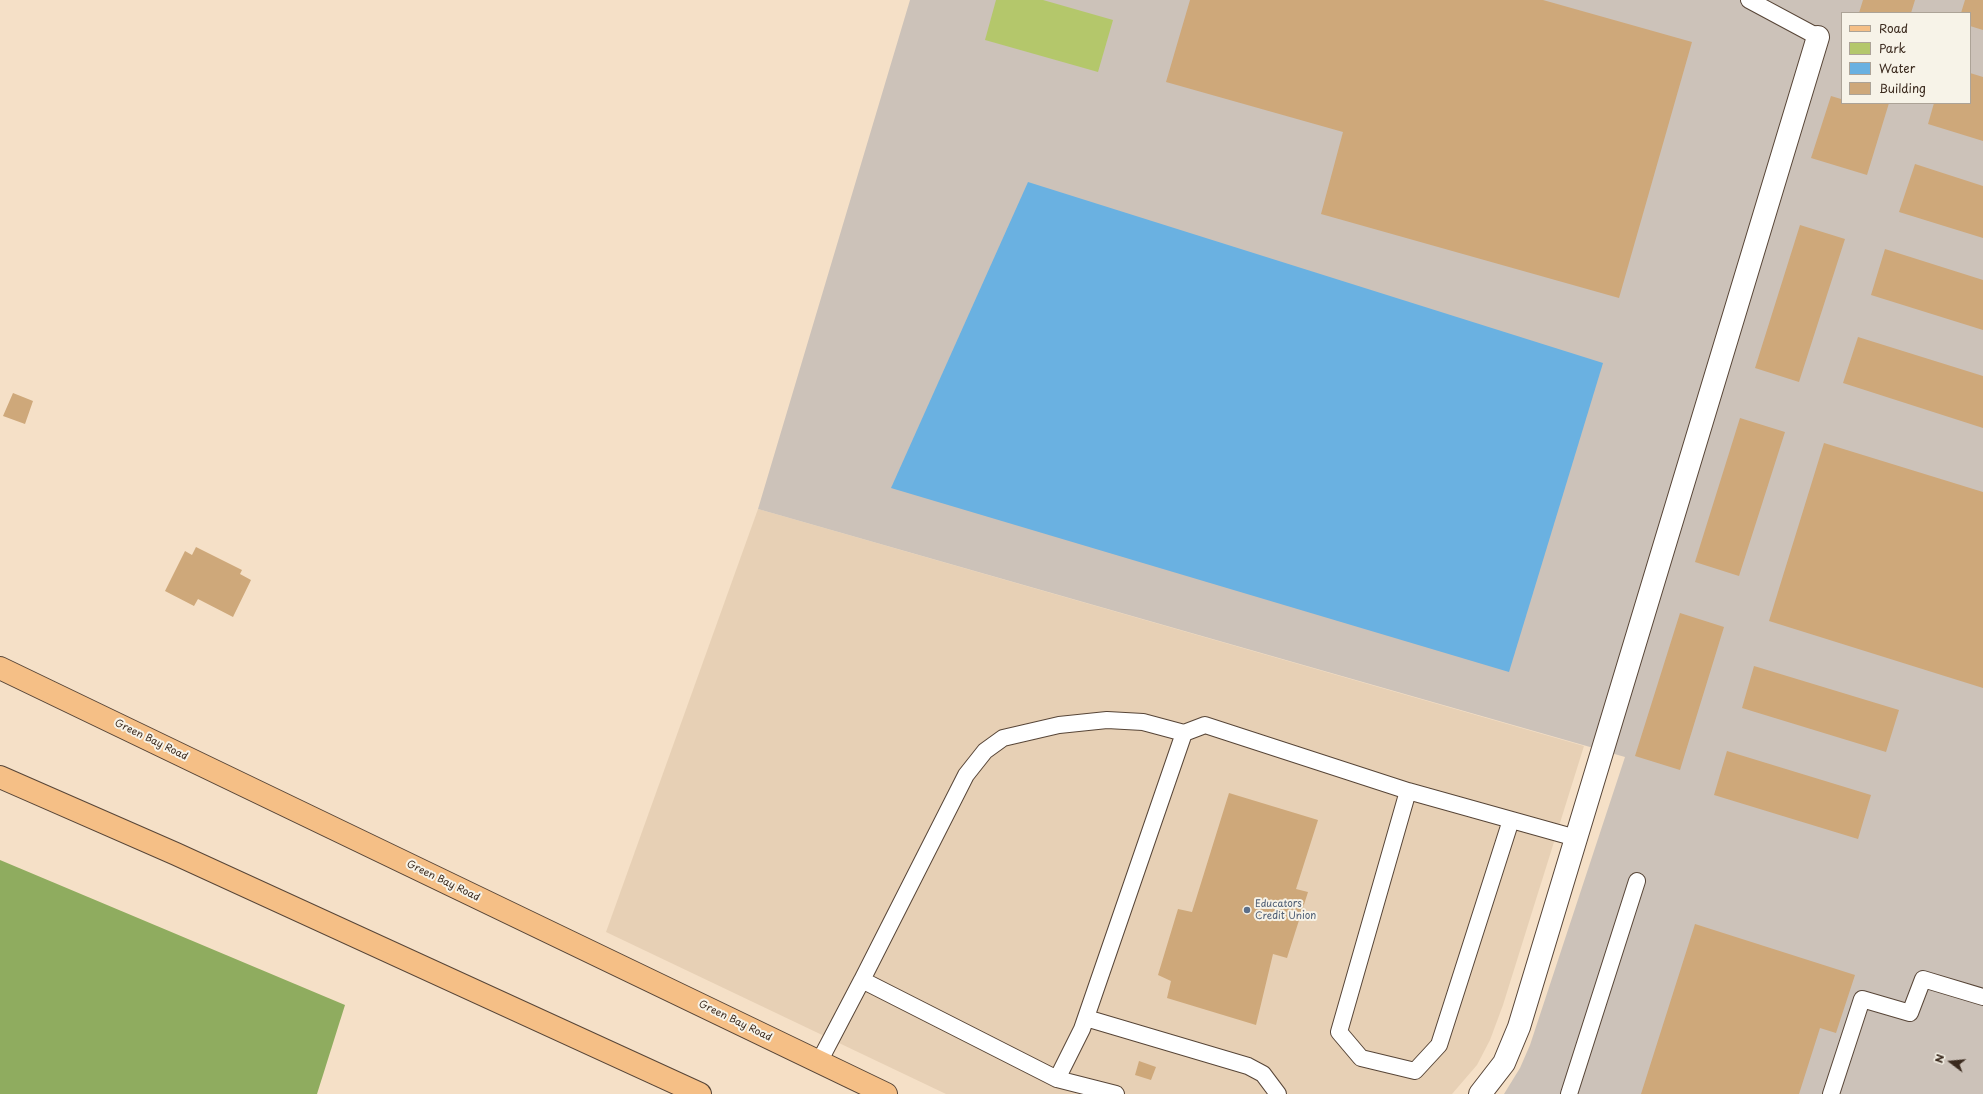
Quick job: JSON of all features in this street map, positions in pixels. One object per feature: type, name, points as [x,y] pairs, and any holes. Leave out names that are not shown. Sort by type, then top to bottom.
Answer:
[{"type":"main road","name":"Green Bay Road","points":[[0,668],[886,1094]]},
{"type":"main road","points":[[0,777],[176,854],[700,1094]]},
{"type":"street","points":[[1480,1094],[1504,1063],[1519,1027],[1818,37]]},
{"type":"lane","points":[[1749,0],[1818,37]]},
{"type":"lane","points":[[819,1062],[966,775],[985,751],[1003,738],[1059,725],[1107,720],[1143,722],[1184,733],[1205,725],[1408,791],[1576,838]]},
{"type":"lane","points":[[1057,1079],[1082,1029],[1184,733]]},
{"type":"lane","points":[[1408,791],[1339,1032],[1361,1058],[1415,1071],[1439,1045],[1511,820]]},
{"type":"lane","points":[[1569,1094],[1638,881]]},
{"type":"lane","points":[[1831,1094],[1862,999],[1910,1014],[1922,979],[1983,997]]},
{"type":"lane","points":[[862,980],[1057,1079],[1116,1094]]},
{"type":"lane","points":[[1086,1018],[1248,1066],[1263,1074],[1278,1094]]},
{"type":"shaded area","points":[[910,0],[1983,0],[1983,1094],[1504,1094],[1520,1068],[1530,1045],[1625,757],[758,509]]},
{"type":"shaded area","points":[[758,509],[1584,746],[1503,1005],[1490,1040],[1477,1065],[1452,1094],[946,1094],[606,932]]},
{"type":"green space","points":[[996,0],[1043,0],[1113,20],[1098,72],[985,40]]},
{"type":"green space","points":[[0,860],[345,1005],[317,1094],[0,1094]]},
{"type":"water","points":[[1028,182],[1603,363],[1509,672],[891,488]]},
{"type":"building","points":[[1190,0],[1543,0],[1692,42],[1619,298],[1321,214],[1343,132],[1166,82]]},
{"type":"building","points":[[1863,0],[1915,0],[1911,12],[1859,12]]},
{"type":"building","points":[[1965,0],[1983,0],[1983,30],[1971,26],[1971,12],[1961,12]]},
{"type":"building","points":[[1971,73],[1983,77],[1983,141],[1928,124],[1934,104],[1971,104]]},
{"type":"building","points":[[1831,96],[1841,99],[1841,104],[1889,104],[1867,175],[1811,158]]},
{"type":"building","points":[[1915,164],[1983,186],[1983,238],[1899,212]]},
{"type":"building","points":[[1800,225],[1845,239],[1799,382],[1755,368]]},
{"type":"building","points":[[1885,249],[1983,280],[1983,330],[1871,295]]},
{"type":"building","points":[[1858,337],[1983,376],[1983,428],[1843,383]]},
{"type":"building","points":[[13,393],[33,401],[25,424],[3,416]]},
{"type":"building","points":[[1740,418],[1785,432],[1739,576],[1695,562]]},
{"type":"building","points":[[1824,443],[1983,492],[1983,688],[1769,621]]},
{"type":"building","points":[[196,547],[242,570],[240,574],[251,580],[233,617],[198,599],[194,606],[165,591],[185,551],[192,555]]},
{"type":"building","points":[[1680,613],[1724,627],[1680,770],[1635,756]]},
{"type":"building","points":[[1754,666],[1899,710],[1886,752],[1742,708]]},
{"type":"building","points":[[1727,751],[1871,795],[1858,839],[1714,795]]},
{"type":"building","name":"Educators Credit Union","points":[[1229,793],[1318,820],[1296,889],[1308,892],[1287,958],[1273,954],[1256,1025],[1167,998],[1171,981],[1158,975],[1178,909],[1192,912]]},
{"type":"building","points":[[1695,924],[1855,975],[1836,1033],[1820,1028],[1799,1094],[1641,1094]]},
{"type":"building","points":[[1139,1061],[1156,1067],[1151,1080],[1135,1075]]},
{"type":"place","name":"Educators Credit Union","points":[[1247,910]]}]
